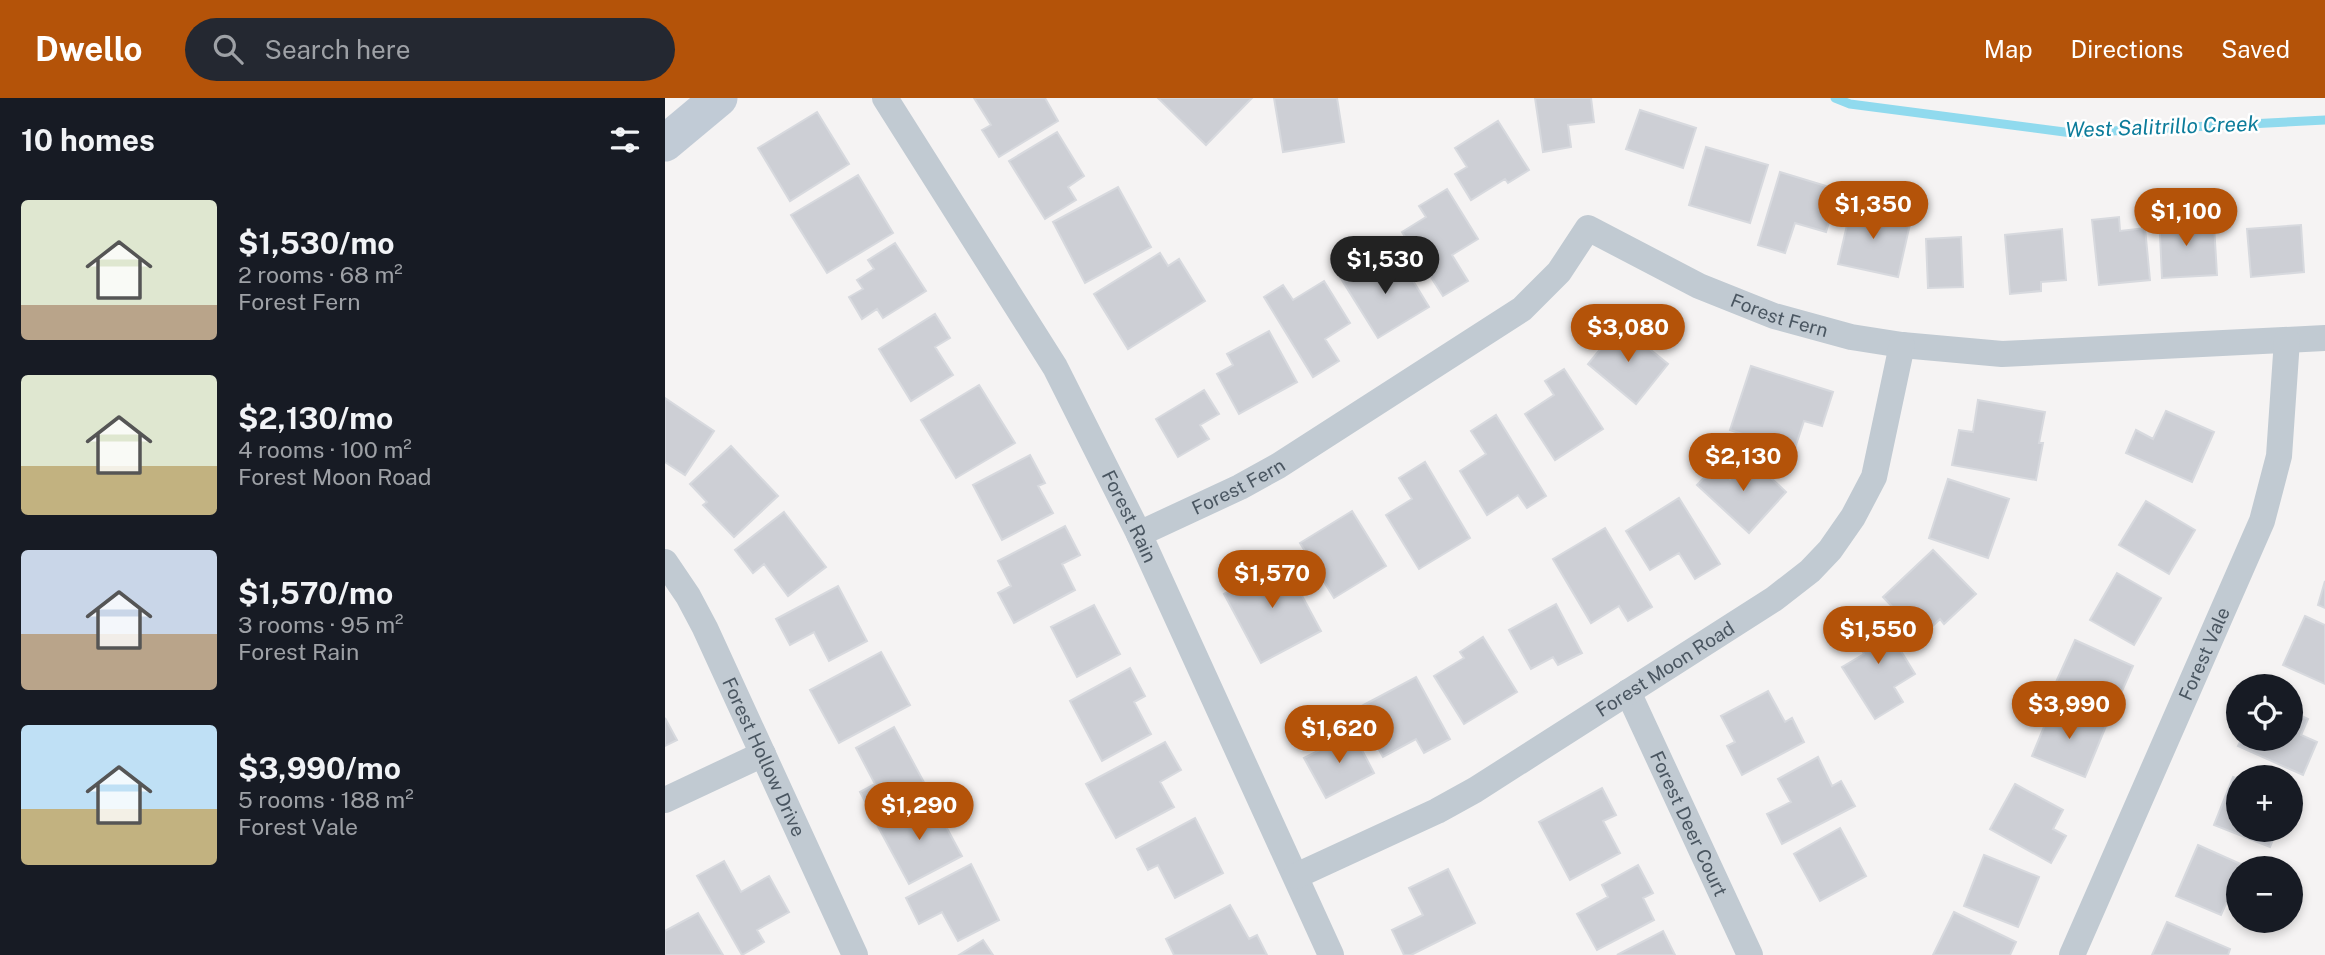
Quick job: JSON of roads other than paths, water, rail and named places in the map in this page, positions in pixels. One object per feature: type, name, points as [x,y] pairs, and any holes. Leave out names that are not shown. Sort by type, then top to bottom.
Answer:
[{"type":"street","points":[[665,143],[719,98]]},
{"type":"street","name":"Forest Rain","points":[[885,98],[1055,367],[1139,534],[1331,955]]},
{"type":"street","name":"Forest Fern","points":[[1139,534],[1240,487],[1278,466],[1522,309],[1559,272],[1588,228],[1699,286],[1774,316],[1851,337],[1902,345],[2002,354],[2325,338]]},
{"type":"street","name":"Forest Vale","points":[[2072,955],[2262,521],[2279,456],[2287,340]]},
{"type":"street","name":"Forest Moon Road","points":[[1296,876],[1466,795],[1774,599],[1810,570],[1830,550],[1853,517],[1874,477],[1902,345]]},
{"type":"street","name":"Forest Hollow Drive","points":[[665,562],[705,628],[855,955]]},
{"type":"street","name":"Forest Deer Court","points":[[1628,692],[1750,955]]},
{"type":"street","points":[[665,800],[763,754]]},
{"type":"waterway","name":"West Salitrillo Creek","points":[[1835,98],[1850,104],[2072,133],[2325,120]]}]
